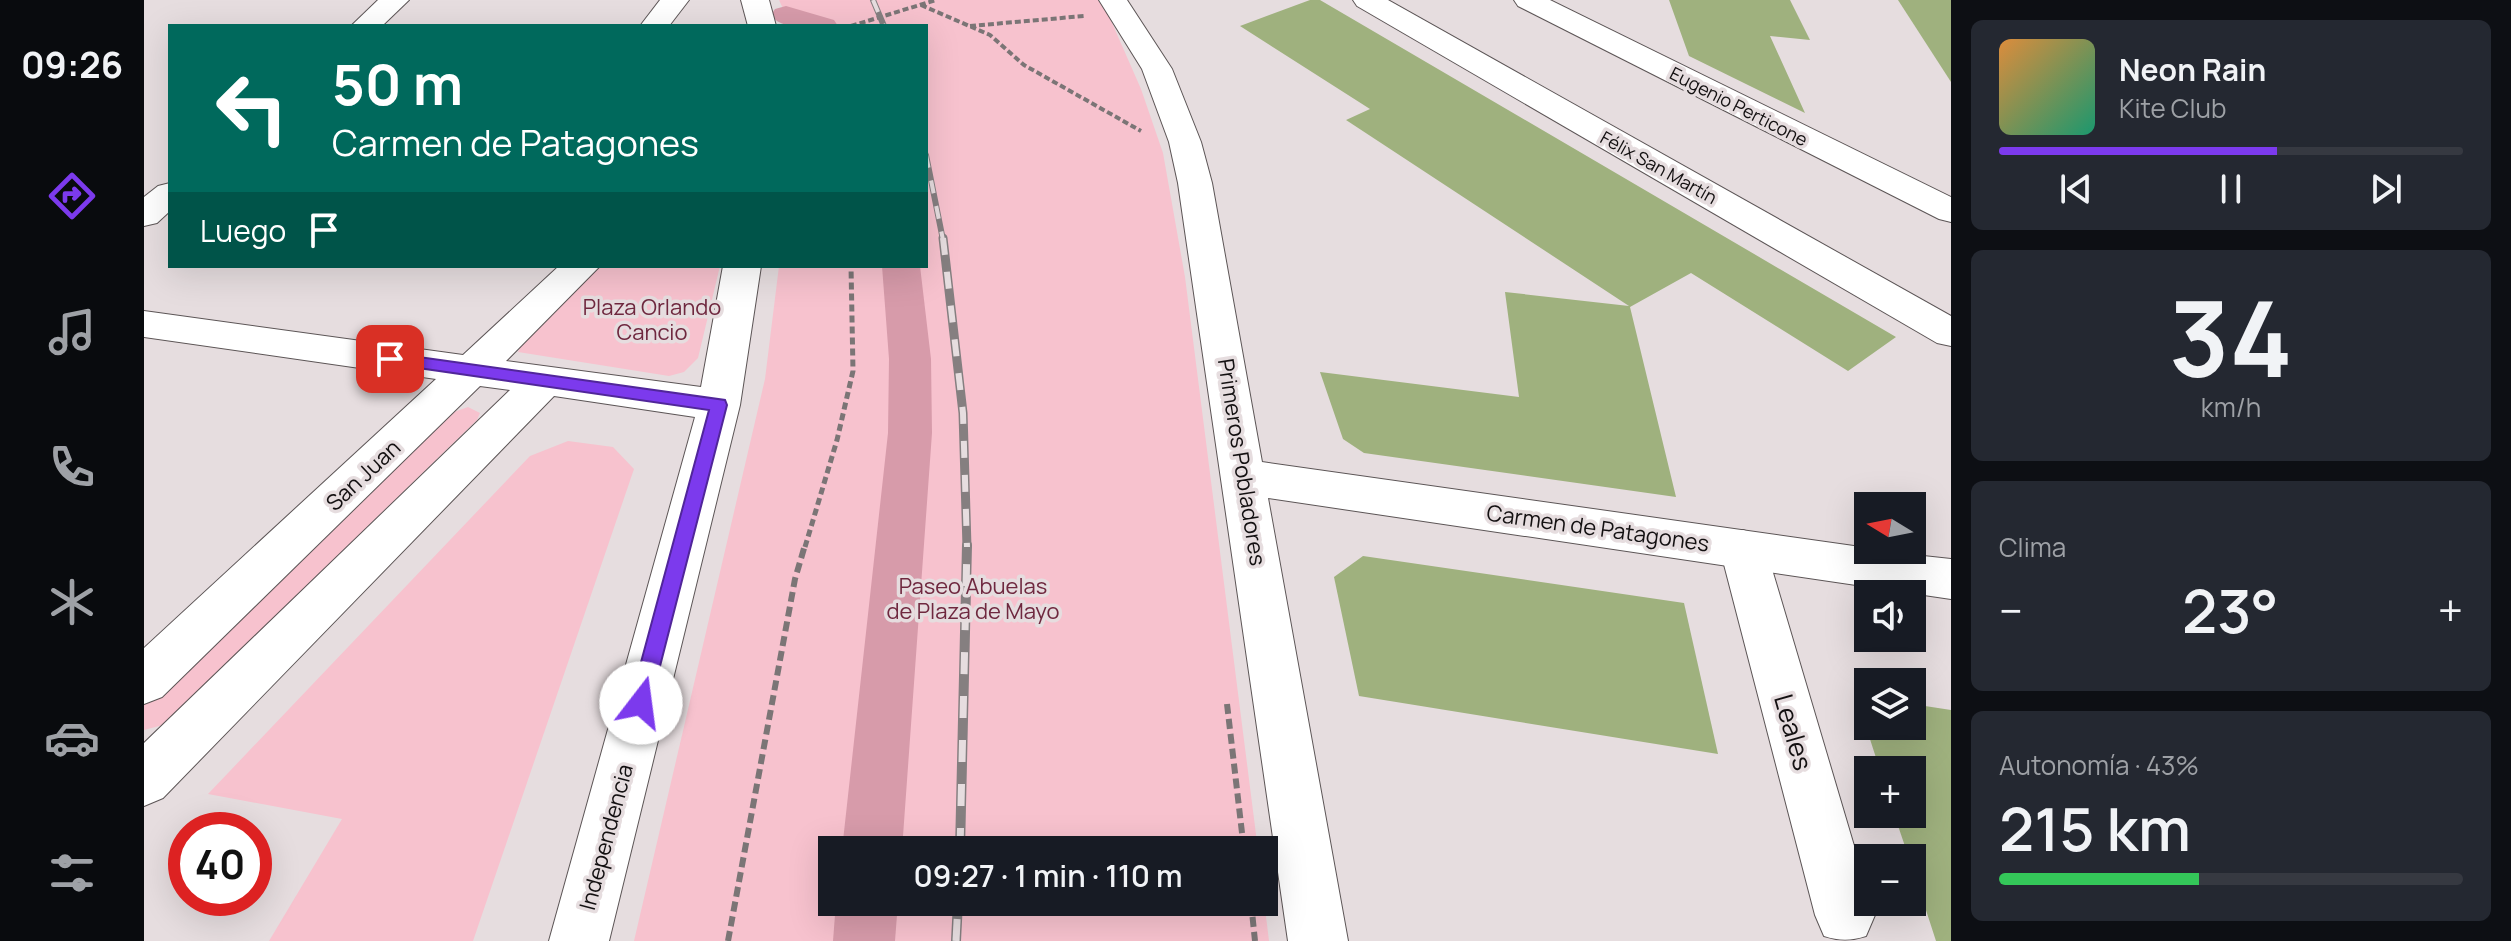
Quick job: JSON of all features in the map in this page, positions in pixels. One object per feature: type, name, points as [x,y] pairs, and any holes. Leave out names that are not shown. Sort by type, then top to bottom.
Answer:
[{"type":"main road","points":[[367,24],[395,0]]},
{"type":"main road","points":[[656,24],[675,0]]},
{"type":"main road","points":[[755,0],[761,24]]},
{"type":"main road","name":"Primeros Pobladores","points":[[1113,0],[1157,69],[1185,142],[1205,226],[1318,941]]},
{"type":"main road","name":"Félix San Martín","points":[[1367,0],[1951,333]]},
{"type":"main road","name":"Eugenio Perticone","points":[[1528,0],[1951,211]]},
{"type":"main road","points":[[1147,5],[1157,69]]},
{"type":"main road","points":[[144,215],[168,195]]},
{"type":"main road","name":"San Juan","points":[[144,681],[579,268]]},
{"type":"main road","name":"Independencia","points":[[579,941],[719,405],[742,268]]},
{"type":"main road","points":[[144,324],[719,405]]},
{"type":"main road","points":[[144,780],[544,381]]},
{"type":"main road","name":"Carmen de Patagones","points":[[1245,477],[1951,579]]},
{"type":"main road","name":"Leales","points":[[1743,549],[1845,915]]},
{"type":"path","points":[[858,24],[936,0]]},
{"type":"path","points":[[921,5],[1001,42],[1032,69],[1153,138]]},
{"type":"path","points":[[969,26],[1088,16]]},
{"type":"path","points":[[728,941],[795,579],[850,386],[853,338],[851,268]]},
{"type":"path","points":[[1252,916],[1255,941]]},
{"type":"green space","name":"Paseo Abuelas de Plaza de Mayo","points":[[779,0],[1102,0],[1141,89],[1163,153],[1185,277],[1256,836],[818,836],[818,916],[1266,916],[1269,941],[634,941],[765,379],[779,268],[928,268],[928,24],[790,24]]},
{"type":"green space","name":"Plaza Orlando Cancio","points":[[598,268],[720,268],[698,358],[684,372],[669,376],[518,352],[522,343]]},
{"type":"green space","points":[[468,407],[480,413],[477,420],[163,725],[144,730],[144,704],[454,412]]},
{"type":"green space","points":[[568,441],[613,447],[634,469],[473,941],[269,941],[342,819],[208,794],[530,456]]},
{"type":"building","points":[[1310,0],[1320,0],[1896,337],[1848,371],[1691,273],[1630,307],[1676,497],[1364,453],[1343,439],[1320,372],[1519,397],[1505,292],[1629,306],[1346,120],[1370,109],[1240,26]]},
{"type":"building","points":[[1669,0],[1790,0],[1810,40],[1770,36],[1805,113],[1689,56]]},
{"type":"building","points":[[1898,0],[1951,0],[1951,82]]},
{"type":"building","points":[[1363,556],[1684,603],[1718,754],[1359,696],[1334,577]]},
{"type":"building","points":[[1926,706],[1951,710],[1951,941],[1936,941],[1926,910],[1926,844],[1904,844],[1899,828],[1926,828],[1926,756],[1875,756],[1870,740],[1926,740]]},
{"type":"waterway","points":[[786,15],[816,24]]},
{"type":"waterway","points":[[873,836],[910,433],[910,359],[901,268]]},
{"type":"waterway","points":[[864,941],[866,916]]},
{"type":"railway","points":[[873,0],[883,24]]},
{"type":"railway","points":[[928,165],[943,240]]},
{"type":"railway","points":[[943,238],[963,413],[967,546]]},
{"type":"railway","points":[[960,836],[967,546]]},
{"type":"railway","points":[[956,941],[957,916]]},
{"type":"route","points":[[390,359],[719,405],[641,703]]}]
